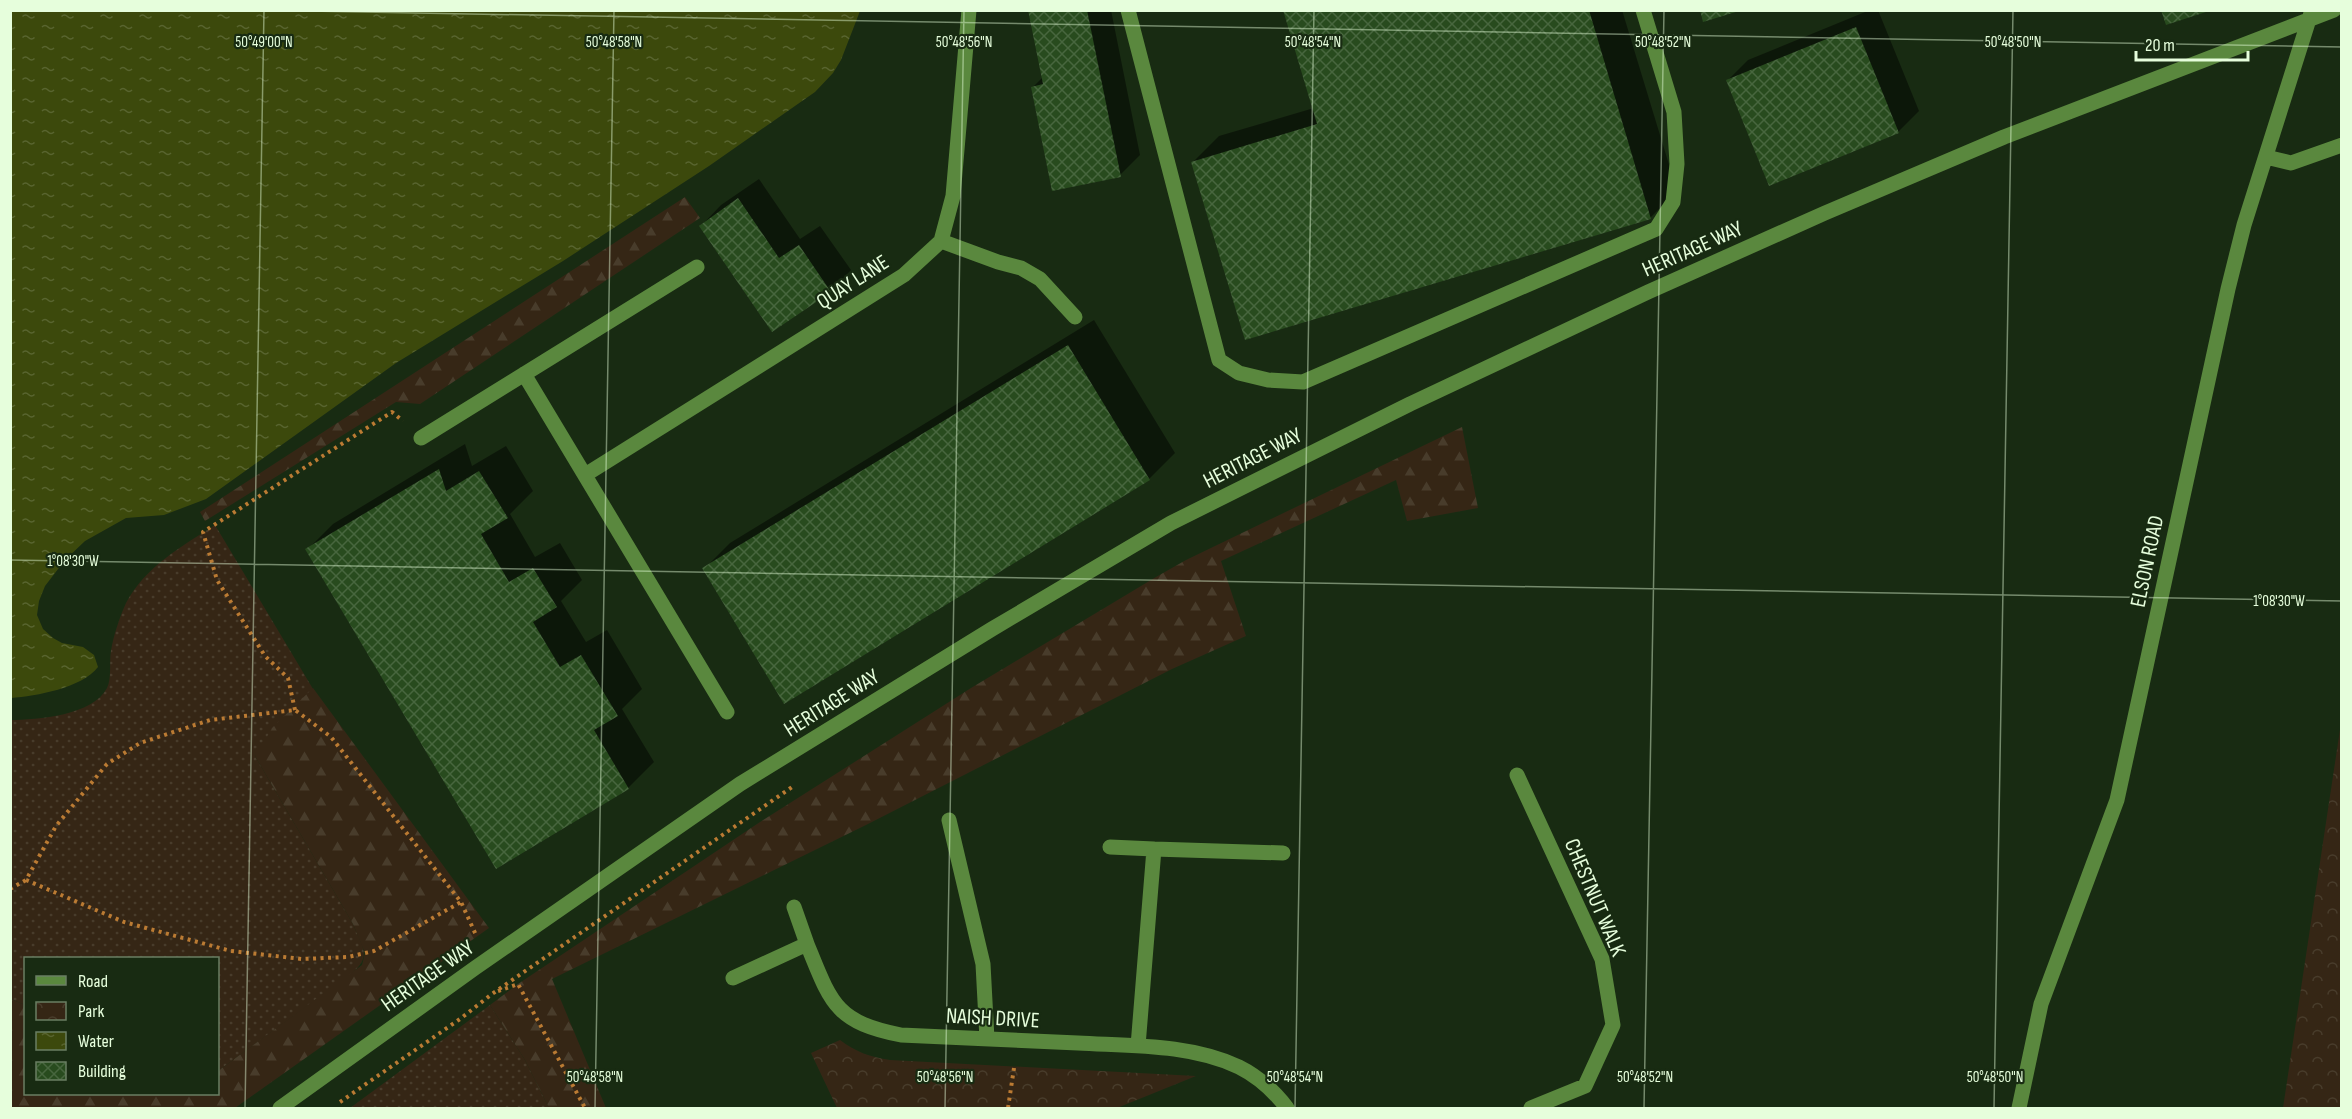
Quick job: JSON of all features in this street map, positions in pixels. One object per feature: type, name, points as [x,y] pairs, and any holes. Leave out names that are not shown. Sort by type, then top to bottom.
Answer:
[{"type":"street","points":[[969,10],[953,196],[941,241],[1021,268],[1040,279],[1075,317]]},
{"type":"street","points":[[1128,10],[1219,360],[1239,373],[1268,380],[1304,382],[1656,229],[1672,202],[1677,164],[1674,112],[1643,10]]},
{"type":"street","name":"HERITAGE WAY","points":[[280,1108],[475,968],[740,784],[992,629],[1171,523],[1410,404],[1648,292],[1825,213],[2004,137],[2310,15],[2334,10]]},
{"type":"street","name":"ELSON ROAD","points":[[2019,1108],[2041,1004],[2117,800],[2228,289],[2244,225],[2310,15]]},
{"type":"street","points":[[2266,157],[2291,163],[2342,145]]},
{"type":"street","name":"QUAY LANE","points":[[585,475],[904,275],[941,241]]},
{"type":"street","points":[[421,438],[697,267]]},
{"type":"street","points":[[524,375],[727,712]]},
{"type":"street","name":"CHESTNUT WALK","points":[[1517,775],[1602,959],[1613,1025],[1585,1086],[1531,1108]]},
{"type":"street","points":[[950,820],[984,964],[987,1039]]},
{"type":"street","points":[[1110,847],[1283,853]]},
{"type":"street","points":[[1138,1046],[1154,849]]},
{"type":"street","name":"NAISH DRIVE","points":[[794,907],[807,944],[832,1001],[850,1019],[868,1028],[901,1035],[1138,1046],[1194,1053],[1238,1066],[1265,1084],[1287,1108]]},
{"type":"street","points":[[733,978],[807,944]]},
{"type":"path","points":[[421,438],[392,412],[202,532],[218,580],[265,656],[288,678],[295,710],[331,737],[461,902],[476,935],[469,940]]},
{"type":"path","points":[[10,889],[26,880],[56,826],[106,764],[140,743],[210,720],[295,710]]},
{"type":"path","points":[[339,1102],[460,1019],[492,993],[797,784]]},
{"type":"path","points":[[26,880],[124,922],[231,951],[302,959],[348,957],[374,951],[461,902]]},
{"type":"path","points":[[492,993],[518,984],[585,1108]]},
{"type":"path","points":[[1008,1108],[1016,1040]]},
{"type":"green space","points":[[685,197],[700,218],[420,404],[396,402],[205,521],[200,512]]},
{"type":"green space","points":[[1462,427],[1478,508],[1407,521],[1396,480],[1221,561],[1246,636],[1172,669],[866,825],[552,979],[606,1108],[549,1108],[525,1060],[490,1005],[518,984],[757,824],[971,688],[1156,577],[1186,560]]},
{"type":"green space","points":[[215,525],[319,699],[255,756],[353,924],[364,951],[362,962],[351,974],[219,1070],[219,957],[24,957],[24,1005],[11,999],[10,720],[64,714],[78,710],[100,697],[109,684],[113,639],[126,603],[134,590],[154,568]]},
{"type":"green space","points":[[313,688],[489,928],[235,1108],[11,1108],[11,999],[24,1005],[24,1095],[219,1095],[219,1070],[362,965],[365,953],[353,924],[255,756],[273,727]]},
{"type":"green space","points":[[2341,723],[2341,1108],[2283,1108]]},
{"type":"green space","points":[[490,1005],[525,1060],[549,1108],[350,1108]]},
{"type":"green space","points":[[840,1040],[864,1053],[890,1060],[1196,1076],[1117,1108],[837,1108],[811,1053]]},
{"type":"water","points":[[11,10],[860,11],[841,60],[833,73],[815,92],[709,166],[563,261],[396,363],[206,499],[164,515],[126,518],[85,541],[65,560],[45,586],[37,615],[43,629],[53,638],[62,643],[83,647],[94,655],[98,667],[91,674],[70,686],[45,693],[11,698]]},
{"type":"building","points":[[1028,10],[1087,10],[1121,177],[1052,191],[1031,87],[1043,84]]},
{"type":"building","points":[[1283,10],[1589,10],[1651,219],[1245,340],[1191,162],[1317,124]]},
{"type":"building","points":[[1700,10],[1739,10],[1739,11],[1703,22]]},
{"type":"building","points":[[2161,10],[2209,10],[2209,11],[2166,25]]},
{"type":"building","points":[[1856,27],[1899,133],[1769,186],[1726,80]]},
{"type":"building","points":[[738,198],[779,258],[799,245],[831,292],[772,332],[699,226]]},
{"type":"building","points":[[1068,345],[1150,480],[784,704],[702,568]]},
{"type":"building","points":[[439,469],[446,491],[479,471],[508,518],[481,534],[509,582],[533,568],[557,607],[533,622],[560,667],[581,655],[618,716],[594,730],[629,789],[496,869],[305,549]]}]
